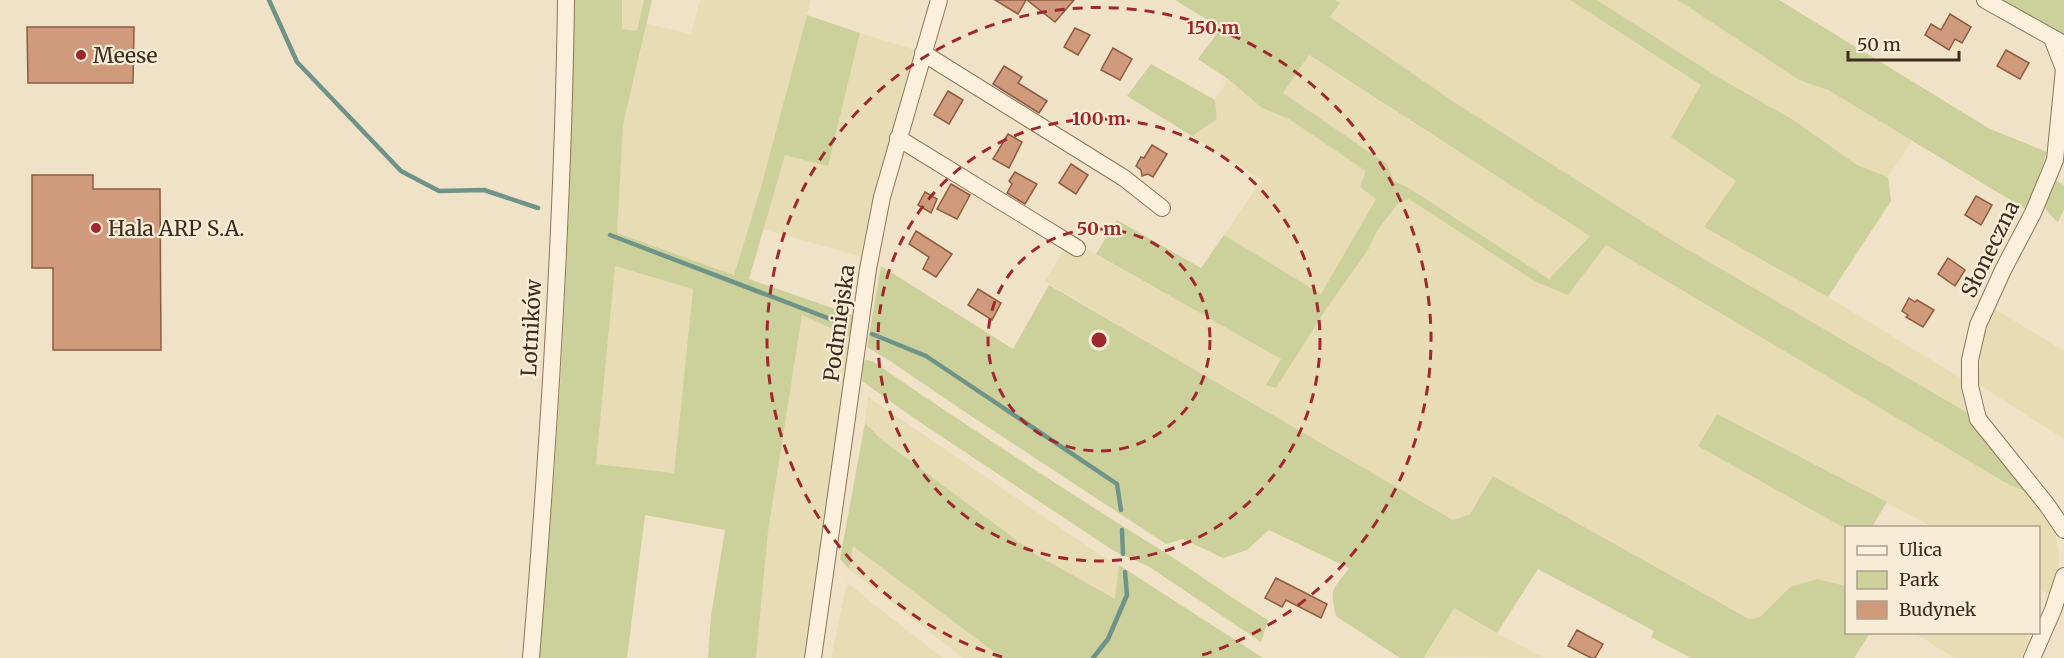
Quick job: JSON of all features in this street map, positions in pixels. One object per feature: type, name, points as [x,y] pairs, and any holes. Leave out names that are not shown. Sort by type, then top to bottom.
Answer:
[{"type":"street","name":"Lotników","points":[[531,658],[547,457],[564,129],[566,0]]},
{"type":"street","name":"Podmiejska","points":[[813,658],[868,269],[882,197],[939,0]]},
{"type":"street","name":"Słoneczna","points":[[1984,0],[2058,41],[2064,69],[2055,160],[2033,213],[2003,270],[1978,325],[1970,360],[1970,386],[1978,419],[2047,505],[2064,530]]},
{"type":"street","points":[[923,52],[1124,178],[1162,208]]},
{"type":"street","points":[[898,138],[1077,248]]},
{"type":"street","points":[[2032,658],[2053,610],[2064,576]]},
{"type":"shaded area","points":[[622,0],[644,0],[637,31],[622,29]]},
{"type":"shaded area","points":[[700,0],[811,0],[761,187],[734,275],[617,233],[623,125],[647,24],[691,34]]},
{"type":"shaded area","points":[[1335,0],[1570,0],[1701,85],[1671,137],[1736,181],[1704,227],[1828,297],[1964,380],[1968,413],[1668,238],[1457,104],[1330,17],[1339,4]]},
{"type":"shaded area","points":[[1597,0],[1678,0],[1799,80],[1828,90],[1912,141],[1888,177],[1857,165],[1792,119],[1721,79]]},
{"type":"shaded area","points":[[860,33],[915,50],[860,256],[762,229],[785,155],[828,165]]},
{"type":"shaded area","points":[[1308,55],[1591,235],[1550,279],[1409,188],[1394,181],[1387,164],[1283,93]]},
{"type":"shaded area","points":[[1228,79],[1262,108],[1289,119],[1367,171],[1376,199],[1321,294],[1224,235],[1262,180],[1192,136],[1217,119],[1215,100]]},
{"type":"shaded area","points":[[1408,198],[1536,282],[1568,295],[1606,245],[2006,483],[2026,492],[2055,531],[2059,552],[2058,576],[2049,595],[2040,590],[2040,526],[1931,526],[1717,414],[1698,446],[1845,528],[1845,586],[1817,579],[1790,587],[1760,617],[1749,619],[1493,476],[1470,514],[1453,520],[1265,412],[1045,281],[1070,240],[1281,359],[1266,385],[1275,388],[1326,309],[1368,250],[1377,231],[1399,202]]},
{"type":"shaded area","points":[[615,266],[693,288],[674,473],[596,464]]},
{"type":"shaded area","points":[[1995,309],[2064,351],[2064,439],[1978,384],[1982,345],[1990,313]]},
{"type":"shaded area","points":[[802,314],[851,337],[805,658],[756,658],[768,532]]},
{"type":"shaded area","points":[[868,397],[1102,556],[1119,565],[1116,600],[1035,554],[881,439],[865,423]]},
{"type":"shaded area","points":[[852,545],[1002,658],[963,658],[849,569]]},
{"type":"shaded area","points":[[847,582],[872,603],[943,658],[831,658]]},
{"type":"shaded area","points":[[1454,608],[1497,633],[1544,658],[1424,657]]},
{"type":"shaded area","points":[[1917,634],[2025,634],[2030,641],[2021,658],[1954,658]]},
{"type":"green space","points":[[574,0],[622,0],[622,29],[637,31],[644,0],[652,0],[623,125],[617,233],[734,275],[761,187],[807,15],[860,33],[828,166],[785,155],[749,279],[855,316],[851,337],[802,315],[768,532],[756,658],[708,658],[711,616],[725,530],[645,515],[627,658],[539,658],[562,347]],"holes":[[[615,266],[693,289],[674,473],[596,464]]]},
{"type":"green space","points":[[1175,0],[1335,0],[1340,3],[1330,17],[1457,104],[1668,238],[1968,413],[1976,430],[2026,492],[2006,483],[1606,245],[1568,295],[1536,282],[1409,199],[1399,202],[1377,231],[1368,250],[1326,309],[1276,388],[1266,385],[1281,359],[1096,254],[1117,220],[1201,268],[1224,235],[1321,294],[1376,199],[1360,187],[1366,171],[1289,119],[1262,108],[1228,79],[1198,59],[1221,28]],"holes":[[[1309,55],[1590,236],[1549,279],[1409,188],[1394,181],[1387,164],[1283,93]]]},
{"type":"green space","points":[[1570,0],[1597,0],[1721,79],[1792,119],[1857,165],[1888,177],[1891,201],[1828,297],[1704,227],[1736,181],[1671,137],[1701,85]]},
{"type":"green space","points":[[1678,0],[1779,0],[1990,129],[2047,152],[2027,210],[1828,90],[1799,80]]},
{"type":"green space","points":[[1996,0],[2064,0],[2064,36]]},
{"type":"green space","points":[[1151,64],[1215,100],[1217,119],[1192,136],[1127,96]]},
{"type":"green space","points":[[2054,179],[2064,185],[2064,210],[2058,222],[2045,207],[2046,198]]},
{"type":"green space","points":[[881,266],[1013,349],[1049,285],[1453,520],[1470,514],[1493,476],[1749,619],[1760,617],[1790,587],[1817,579],[1845,586],[1845,634],[1869,634],[1854,658],[1691,658],[1651,637],[1654,631],[1538,569],[1497,633],[1454,608],[1424,657],[1426,658],[1400,658],[1336,616],[1334,589],[1349,568],[1269,530],[1247,550],[1223,558],[1183,539],[1166,544],[867,347]]},
{"type":"green space","points":[[866,360],[872,361],[1020,460],[1268,620],[1261,642],[1148,566],[1114,551],[915,419],[862,381],[863,363]]},
{"type":"green space","points":[[1717,414],[1887,502],[1873,526],[1845,526],[1845,528],[1698,446]]},
{"type":"green space","points":[[865,423],[881,439],[1035,554],[1115,599],[1119,565],[1263,658],[1002,658],[853,546],[849,569],[840,559]]},
{"type":"building","points":[[995,0],[1026,0],[1018,14]]},
{"type":"building","points":[[1027,0],[1074,0],[1055,22]]},
{"type":"building","points":[[1950,14],[1971,27],[1962,43],[1955,39],[1949,50],[1925,35],[1931,24],[1941,30]]},
{"type":"building","name":"Meese","points":[[27,27],[134,27],[133,83],[28,83]]},
{"type":"building","points":[[1075,28],[1090,35],[1078,55],[1064,47]]},
{"type":"building","points":[[1113,48],[1132,59],[1120,80],[1101,70]]},
{"type":"building","points":[[2006,50],[2029,63],[2020,79],[1997,66]]},
{"type":"building","points":[[1004,66],[1022,77],[1018,83],[1047,101],[1039,113],[993,84]]},
{"type":"building","points":[[948,91],[963,100],[949,124],[934,115]]},
{"type":"building","points":[[1008,134],[1022,142],[1009,168],[993,159]]},
{"type":"building","points":[[1152,145],[1167,154],[1153,177],[1148,174],[1142,176],[1141,170],[1136,166]]},
{"type":"building","points":[[1071,164],[1088,175],[1076,194],[1059,183]]},
{"type":"building","points":[[1015,172],[1037,184],[1025,204],[1007,193],[1012,184],[1009,181]]},
{"type":"building","name":"Hala ARP S.A.","points":[[32,175],[93,175],[93,189],[160,189],[161,350],[53,350],[53,268],[32,268]]},
{"type":"building","points":[[951,184],[970,195],[957,219],[937,209]]},
{"type":"building","points":[[925,192],[937,199],[931,213],[918,205]]},
{"type":"building","points":[[1976,196],[1992,205],[1981,225],[1965,215]]},
{"type":"building","points":[[916,231],[952,254],[936,277],[923,269],[929,257],[909,244]]},
{"type":"building","points":[[1948,258],[1965,270],[1955,286],[1938,274]]},
{"type":"building","points":[[978,289],[1001,303],[992,320],[968,305]]},
{"type":"building","points":[[1909,298],[1934,310],[1923,327],[1906,317],[1908,315],[1902,311]]},
{"type":"building","points":[[1276,578],[1327,604],[1321,618],[1286,600],[1282,607],[1265,598]]},
{"type":"building","points":[[1577,630],[1603,644],[1595,658],[1568,646]]},
{"type":"waterway","points":[[269,0],[297,62],[401,171],[439,191],[484,190],[538,208]]},
{"type":"waterway","points":[[610,235],[846,325]]},
{"type":"waterway","points":[[872,334],[926,356],[1117,484],[1121,510]]},
{"type":"waterway","points":[[1122,530],[1123,554]]},
{"type":"waterway","points":[[1093,658],[1108,639],[1127,595],[1125,572]]},
{"type":"place","name":"Meese","points":[[81,55]]},
{"type":"place","name":"Hala ARP S.A.","points":[[96,228]]}]
